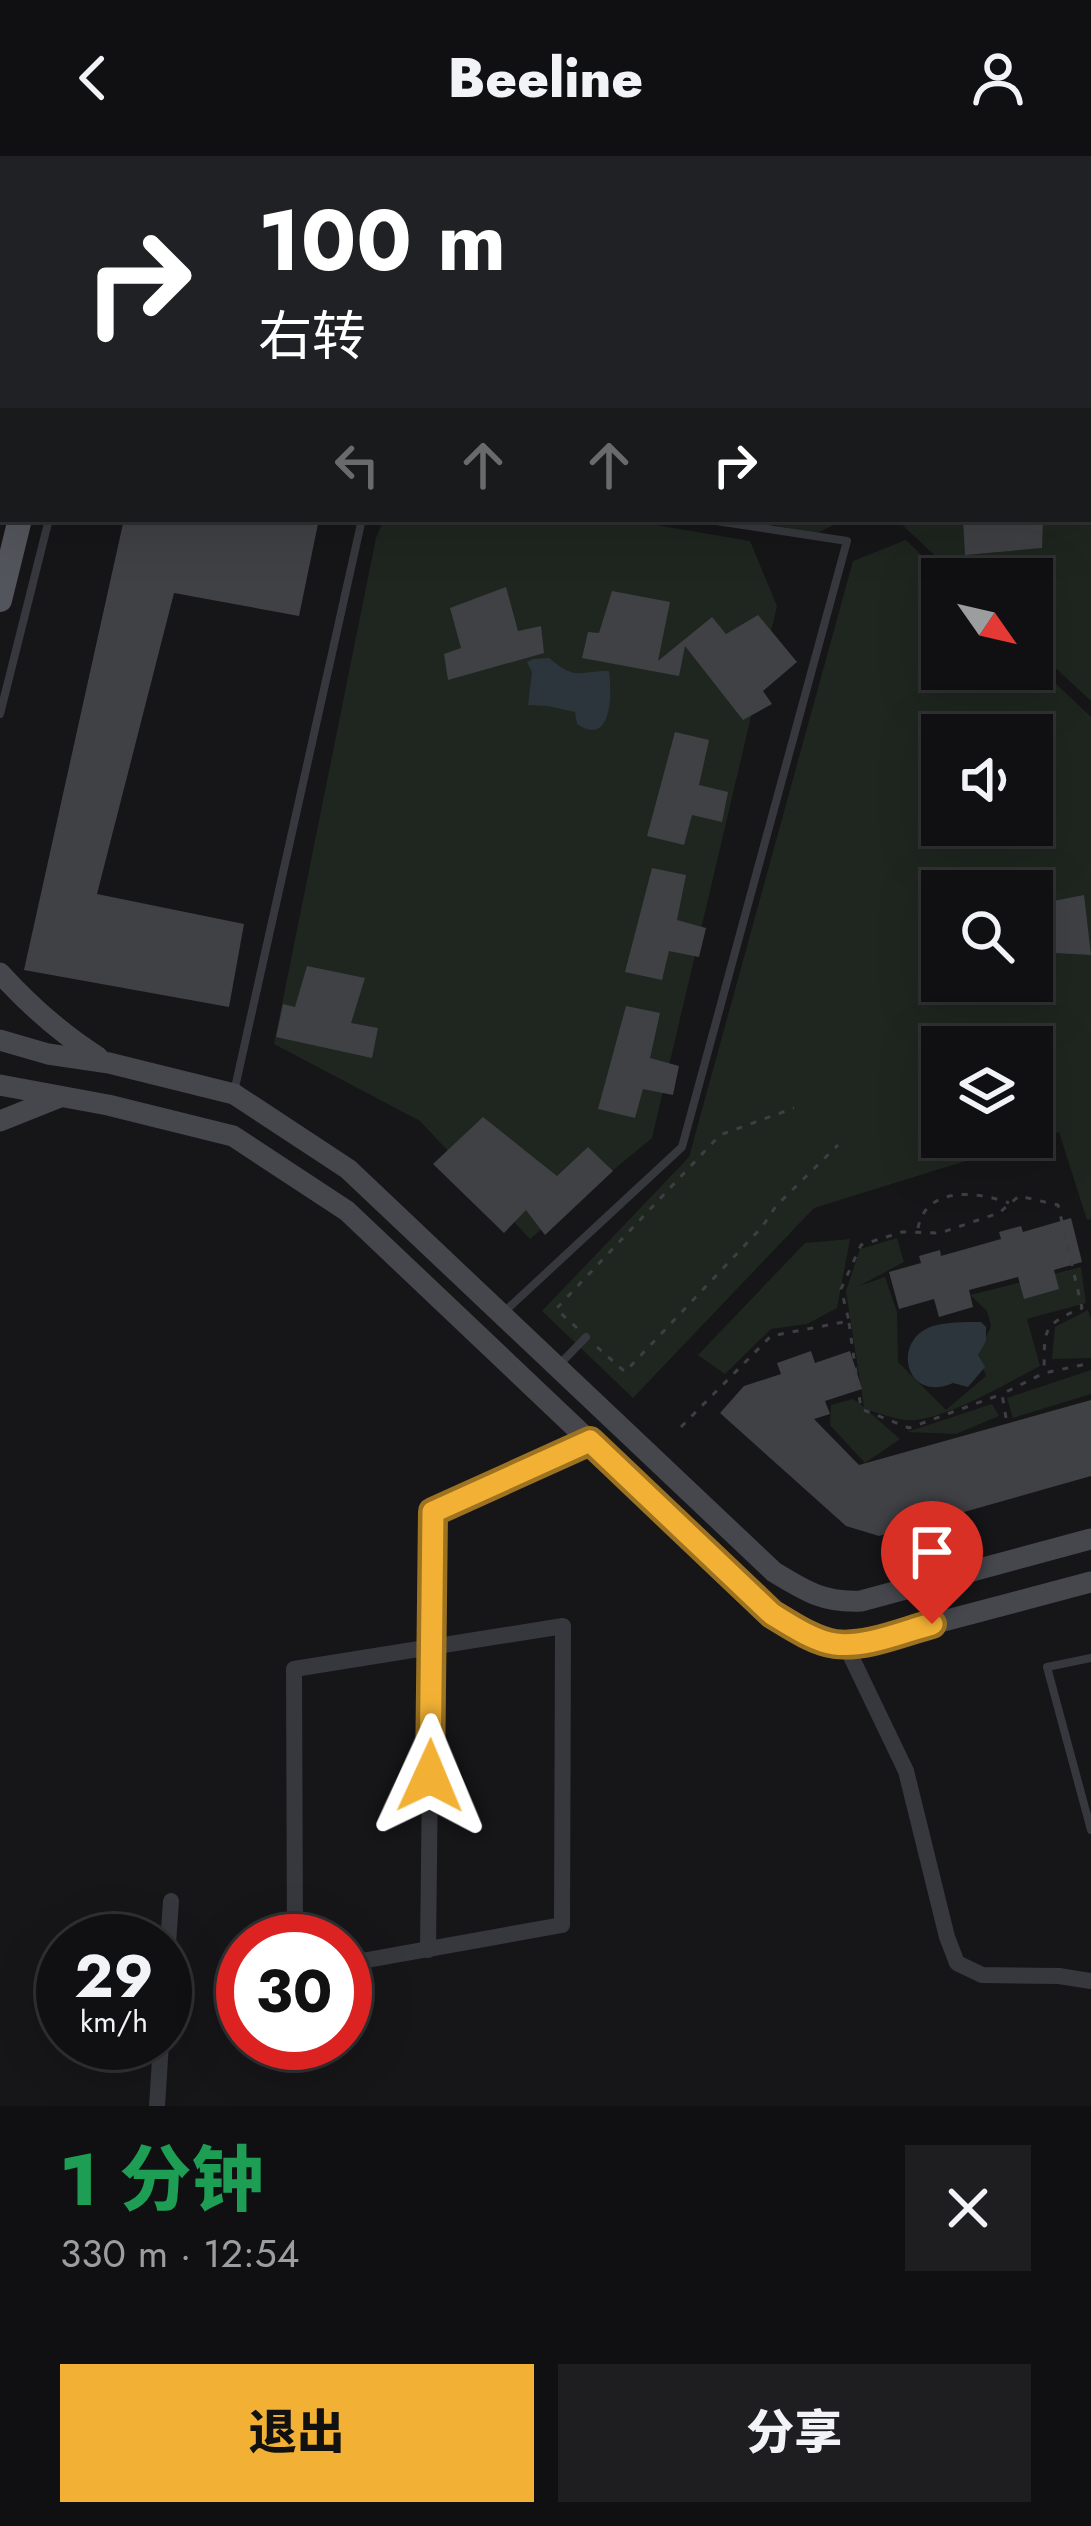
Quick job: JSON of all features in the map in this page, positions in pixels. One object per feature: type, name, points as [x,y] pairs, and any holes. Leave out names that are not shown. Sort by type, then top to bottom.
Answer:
[{"type":"main road","points":[[0,600],[19,522]]},
{"type":"street","points":[[0,973],[73,1040],[109,1063]]},
{"type":"street","points":[[0,1040],[234,1094],[348,1168],[773,1572],[833,1602],[861,1601],[1091,1539]]},
{"type":"street","points":[[0,1085],[233,1136],[285,1168],[347,1210],[772,1614],[832,1644],[876,1639],[1091,1582]]},
{"type":"street","points":[[0,1121],[60,1097]]},
{"type":"street","points":[[428,1950],[433,1512],[590,1441]]},
{"type":"street","points":[[295,1914],[294,1670],[562,1626],[562,1925],[372,1959]]},
{"type":"street","points":[[845,1644],[906,1771],[957,1963],[982,1975],[1091,1981]]},
{"type":"street","points":[[170,1914],[171,1901]]},
{"type":"street","points":[[157,2106],[159,2070]]},
{"type":"lane","points":[[0,714],[48,522]]},
{"type":"lane","points":[[234,1094],[361,522]]},
{"type":"lane","points":[[502,1314],[682,1147],[847,541],[723,522]]},
{"type":"lane","points":[[557,1367],[586,1337]]},
{"type":"lane","points":[[1091,1658],[1047,1667],[1091,1830]]},
{"type":"path","points":[[794,1108],[720,1135],[556,1309],[625,1372],[838,1145]]},
{"type":"path","points":[[917,1232],[921,1212],[935,1200],[984,1194],[1010,1203]]},
{"type":"path","points":[[1044,1373],[1045,1335],[1054,1320],[1082,1308],[1058,1205],[1019,1196],[999,1214],[940,1233],[902,1232],[861,1246],[841,1289],[861,1409],[909,1428],[1002,1394],[1044,1373],[1091,1363]]},
{"type":"path","points":[[681,1427],[771,1336],[848,1321]]},
{"type":"path","points":[[1002,1394],[1006,1418]]},
{"type":"shaded area","points":[[383,522],[639,522],[750,541],[777,606],[652,1138],[530,1239],[420,1121],[274,1044]]},
{"type":"shaded area","points":[[761,522],[841,522],[815,534]]},
{"type":"shaded area","points":[[899,522],[1091,522],[1091,701],[1053,666],[1053,558],[938,558]]},
{"type":"shaded area","points":[[906,540],[924,558],[921,690],[1053,690],[1053,681],[1091,717],[1091,1219],[1087,1220],[1059,1132],[1053,1134],[1053,1026],[921,1026],[921,1158],[975,1158],[814,1208],[633,1398],[542,1311],[689,1157],[853,561]]},
{"type":"shaded area","points":[[549,658],[572,672],[609,671],[608,714],[598,729],[577,724],[575,712],[528,705],[532,672],[527,662]]},
{"type":"shaded area","points":[[897,1238],[904,1262],[859,1286],[885,1277],[897,1312],[898,1362],[946,1410],[986,1376],[978,1355],[991,1326],[987,1311],[970,1295],[1081,1267],[1086,1303],[1027,1319],[1040,1366],[979,1398],[945,1412],[915,1420],[867,1410],[900,1439],[865,1463],[830,1425],[831,1405],[853,1399],[864,1407],[846,1291],[860,1249]]},
{"type":"shaded area","points":[[850,1239],[837,1308],[807,1324],[771,1329],[725,1374],[698,1355],[805,1243]]},
{"type":"shaded area","points":[[1088,1310],[1091,1358],[1052,1359],[1055,1327]]},
{"type":"shaded area","points":[[981,1322],[986,1341],[978,1355],[985,1367],[968,1387],[924,1385],[915,1378],[908,1356],[920,1333],[938,1325]]},
{"type":"shaded area","points":[[1091,1370],[1091,1394],[1013,1418],[1007,1398]]},
{"type":"shaded area","points":[[992,1404],[999,1416],[956,1434],[907,1432]]},
{"type":"building","points":[[123,522],[318,524],[299,616],[174,593],[97,894],[244,924],[229,1007],[24,970]]},
{"type":"building","points":[[963,522],[1043,522],[1042,548],[965,555]]},
{"type":"building","points":[[506,587],[518,631],[541,626],[544,653],[448,680],[444,654],[461,648],[450,608]]},
{"type":"building","points":[[612,591],[670,602],[658,661],[712,617],[726,634],[758,615],[797,662],[763,691],[772,704],[743,720],[685,646],[679,676],[582,658],[588,632],[599,633]]},
{"type":"building","points":[[675,732],[709,740],[699,785],[728,792],[722,822],[692,815],[684,845],[647,836]]},
{"type":"building","points":[[652,868],[686,875],[677,920],[706,928],[699,957],[669,951],[662,980],[625,972]]},
{"type":"building","points":[[1084,895],[1091,955],[1056,953],[1053,901]]},
{"type":"building","points":[[307,966],[365,978],[351,1023],[378,1028],[372,1058],[276,1037],[283,1004],[295,1007]]},
{"type":"building","points":[[626,1006],[660,1013],[650,1058],[679,1066],[673,1095],[643,1089],[635,1118],[598,1109]]},
{"type":"building","points":[[483,1117],[557,1176],[588,1147],[613,1171],[545,1235],[526,1210],[504,1233],[433,1164]]},
{"type":"building","points":[[1071,1218],[1082,1262],[1054,1270],[1059,1289],[1024,1299],[1018,1277],[969,1290],[973,1307],[939,1317],[934,1299],[899,1309],[889,1272],[921,1263],[919,1256],[940,1250],[941,1256],[1001,1239],[999,1232],[1021,1226],[1023,1232]]},
{"type":"building","points":[[811,1351],[815,1363],[850,1351],[862,1389],[825,1401],[830,1414],[814,1419],[859,1465],[1091,1400],[1091,1476],[879,1536],[846,1526],[720,1413],[744,1386],[781,1374],[777,1363]]},
{"type":"route","points":[[430,1776],[433,1512],[590,1441],[772,1614],[797,1629],[832,1644],[860,1643],[932,1624]]}]
